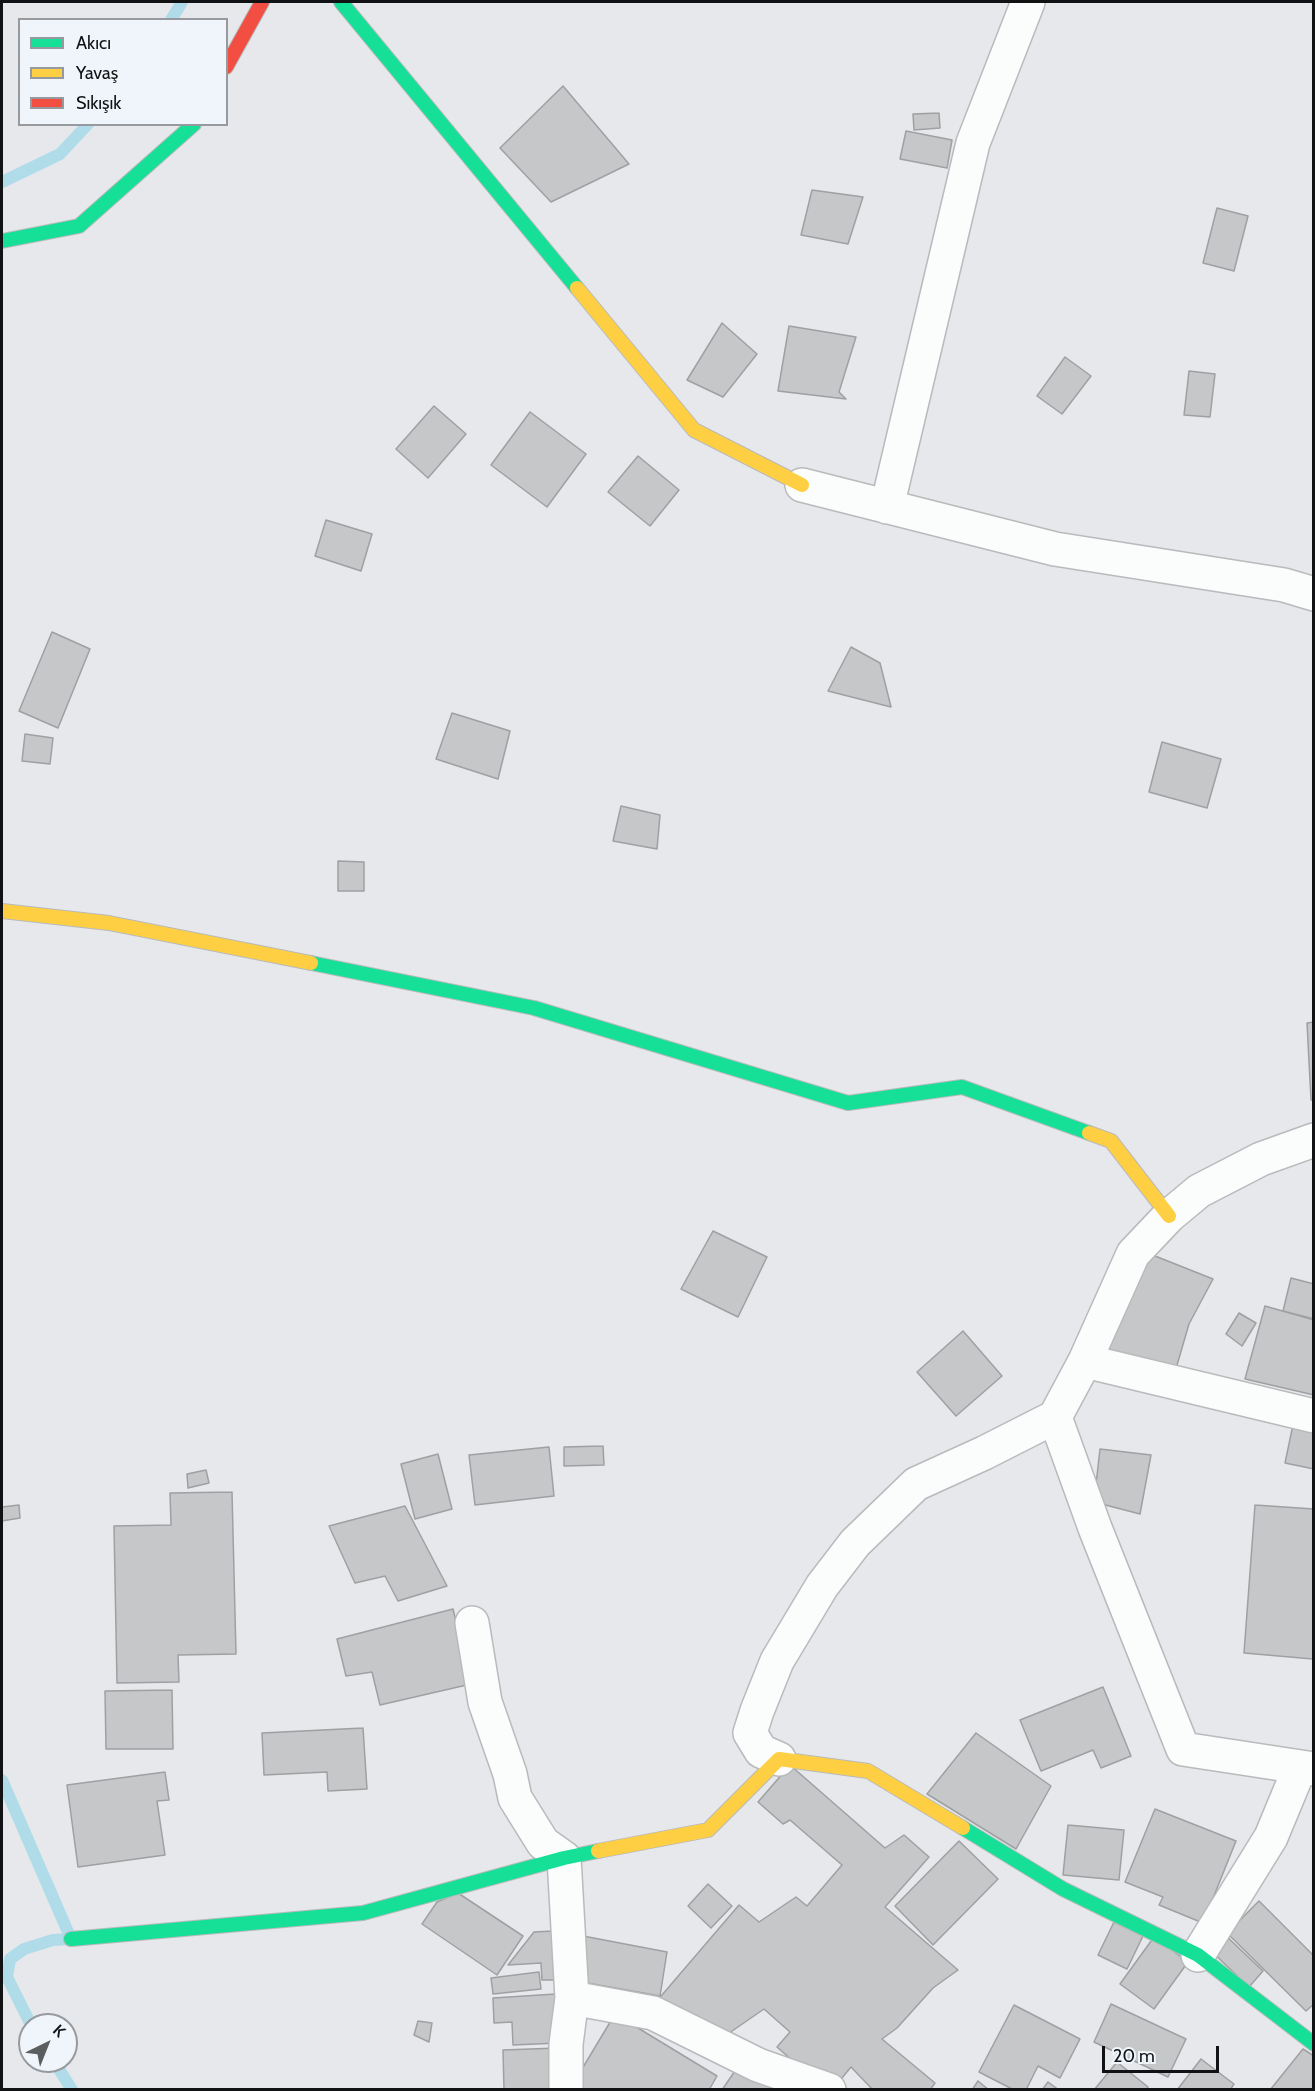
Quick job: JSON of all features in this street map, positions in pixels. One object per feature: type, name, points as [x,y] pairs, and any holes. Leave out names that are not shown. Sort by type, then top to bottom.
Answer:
[{"type":"street","points":[[228,63],[262,2]]},
{"type":"street","points":[[341,2],[694,430],[802,485],[1055,549],[1284,585],[1314,594]]},
{"type":"street","points":[[887,507],[973,143],[1028,2]]},
{"type":"street","points":[[2,241],[79,226],[192,126]]},
{"type":"street","points":[[2,912],[109,923],[534,1008],[848,1103],[962,1087],[1111,1141],[1168,1216]]},
{"type":"street","points":[[1314,1140],[1261,1159],[1199,1191],[1168,1216],[1133,1254],[1085,1361],[1055,1417],[984,1454],[916,1484],[855,1543],[822,1586],[777,1661],[750,1733],[761,1750],[780,1759],[868,1771],[1063,1889],[1198,1955],[1314,2044]]},
{"type":"street","points":[[1085,1361],[1314,1416]]},
{"type":"street","points":[[1055,1417],[1095,1528],[1183,1749],[1307,1768],[1271,1837],[1198,1955]]},
{"type":"street","points":[[472,1623],[484,1702],[510,1774],[515,1798],[543,1843],[564,1858]]},
{"type":"street","points":[[71,1939],[363,1913],[564,1858],[708,1830],[780,1759]]},
{"type":"street","points":[[564,1858],[572,1998],[566,2044],[566,2090]]},
{"type":"street","points":[[572,1998],[653,2013],[759,2065],[830,2090]]},
{"type":"building","points":[[563,86],[629,164],[551,202],[500,148]]},
{"type":"building","points":[[939,113],[940,128],[914,130],[913,114]]},
{"type":"building","points":[[906,131],[952,140],[947,168],[900,159]]},
{"type":"building","points":[[812,190],[863,197],[848,244],[801,235]]},
{"type":"building","points":[[1217,208],[1248,216],[1234,271],[1203,263]]},
{"type":"building","points":[[722,323],[757,354],[723,397],[687,380]]},
{"type":"building","points":[[789,326],[856,337],[839,392],[846,399],[778,391]]},
{"type":"building","points":[[1065,357],[1091,376],[1062,414],[1037,396]]},
{"type":"building","points":[[1189,371],[1215,374],[1210,417],[1184,415]]},
{"type":"building","points":[[434,406],[466,434],[428,478],[396,449]]},
{"type":"building","points":[[530,412],[586,454],[547,507],[491,465]]},
{"type":"building","points":[[638,456],[679,490],[650,526],[608,492]]},
{"type":"building","points":[[326,520],[372,534],[361,571],[315,556]]},
{"type":"building","points":[[52,632],[90,649],[58,728],[19,711]]},
{"type":"building","points":[[851,647],[880,663],[891,707],[828,691]]},
{"type":"building","points":[[452,713],[510,731],[498,779],[436,759]]},
{"type":"building","points":[[25,734],[53,738],[50,764],[22,761]]},
{"type":"building","points":[[1162,742],[1221,759],[1207,808],[1149,792]]},
{"type":"building","points":[[621,806],[660,815],[657,849],[613,841]]},
{"type":"building","points":[[338,861],[364,862],[364,891],[338,891]]},
{"type":"building","points":[[1314,1022],[1314,1100],[1311,1100],[1307,1023]]},
{"type":"building","points":[[713,1231],[767,1257],[738,1317],[681,1289]]},
{"type":"building","points":[[1150,1254],[1213,1279],[1189,1324],[1175,1372],[1089,1349]]},
{"type":"building","points":[[1291,1278],[1314,1284],[1314,1319],[1283,1311]]},
{"type":"building","points":[[1265,1306],[1314,1320],[1314,1395],[1245,1379]]},
{"type":"building","points":[[1239,1313],[1256,1323],[1242,1346],[1226,1334]]},
{"type":"building","points":[[963,1331],[1002,1376],[956,1416],[917,1372]]},
{"type":"building","points":[[1294,1420],[1314,1425],[1314,1469],[1285,1463]]},
{"type":"building","points":[[603,1446],[604,1465],[564,1466],[564,1447]]},
{"type":"building","points":[[549,1447],[554,1496],[475,1505],[469,1455]]},
{"type":"building","points":[[1100,1449],[1151,1455],[1140,1514],[1094,1502]]},
{"type":"building","points":[[438,1454],[452,1509],[415,1519],[401,1464]]},
{"type":"building","points":[[206,1470],[209,1483],[188,1488],[187,1474]]},
{"type":"building","points":[[232,1492],[236,1654],[178,1655],[179,1682],[117,1683],[114,1526],[171,1525],[170,1493]]},
{"type":"building","points":[[19,1505],[20,1518],[2,1521],[2,1507]]},
{"type":"building","points":[[1255,1505],[1314,1509],[1313,1659],[1244,1653]]},
{"type":"building","points":[[405,1506],[447,1586],[398,1601],[385,1576],[355,1583],[329,1526]]},
{"type":"building","points":[[453,1609],[471,1684],[380,1705],[372,1672],[346,1676],[337,1639]]},
{"type":"building","points":[[1103,1687],[1131,1756],[1101,1768],[1093,1750],[1041,1771],[1020,1720]]},
{"type":"building","points":[[172,1690],[173,1749],[106,1749],[105,1691]]},
{"type":"building","points":[[363,1728],[367,1789],[328,1791],[327,1772],[264,1775],[262,1733]]},
{"type":"building","points":[[976,1733],[1051,1786],[1016,1849],[927,1794]]},
{"type":"building","points":[[790,1765],[885,1848],[904,1835],[929,1857],[885,1907],[958,1970],[933,1988],[897,2028],[882,2039],[935,2083],[930,2090],[873,2090],[851,2067],[832,2090],[826,2090],[777,2047],[790,2032],[764,2009],[709,2047],[656,2002],[739,1905],[759,1922],[796,1897],[807,1906],[842,1865],[790,1820],[783,1824],[758,1802]]},
{"type":"building","points":[[165,1772],[169,1800],[157,1801],[165,1855],[78,1867],[67,1785]]},
{"type":"building","points":[[1155,1809],[1236,1841],[1203,1923],[1159,1905],[1163,1897],[1125,1882]]},
{"type":"building","points":[[1068,1825],[1124,1830],[1119,1880],[1063,1875]]},
{"type":"building","points":[[959,1841],[998,1879],[933,1945],[895,1906]]},
{"type":"building","points":[[708,1884],[732,1906],[711,1928],[688,1906]]},
{"type":"building","points":[[458,1893],[523,1936],[497,1975],[422,1924],[437,1902]]},
{"type":"building","points":[[1259,1901],[1314,1956],[1314,2004],[1306,2011],[1227,1933]]},
{"type":"building","points":[[1114,1922],[1143,1936],[1127,1969],[1098,1955]]},
{"type":"building","points":[[553,1931],[556,1980],[542,1980],[541,1963],[508,1965],[534,1932]]},
{"type":"building","points":[[1223,1933],[1263,1971],[1249,1987],[1208,1948]]},
{"type":"building","points":[[583,1936],[667,1952],[660,1996],[576,1981]]},
{"type":"building","points":[[1154,1937],[1188,1962],[1154,2009],[1120,1984]]},
{"type":"building","points":[[539,1972],[541,1989],[493,1994],[491,1978]]},
{"type":"building","points":[[556,1994],[559,2043],[513,2045],[512,2022],[494,2023],[493,1998]]},
{"type":"building","points":[[1111,2004],[1186,2039],[1168,2077],[1094,2042]]},
{"type":"building","points":[[1014,2005],[1080,2039],[1060,2078],[1038,2066],[1026,2090],[1014,2090],[979,2072]]},
{"type":"building","points":[[615,2014],[717,2076],[709,2090],[570,2089]]},
{"type":"building","points":[[418,2021],[432,2023],[429,2042],[414,2035]]},
{"type":"building","points":[[558,2048],[560,2090],[504,2090],[503,2050]]},
{"type":"building","points":[[1303,2049],[1314,2056],[1314,2090],[1270,2090]]},
{"type":"building","points":[[1201,2059],[1234,2084],[1230,2090],[1177,2090]]},
{"type":"building","points":[[741,2062],[779,2090],[722,2090]]},
{"type":"building","points":[[1117,2062],[1148,2087],[1146,2090],[1094,2090]]},
{"type":"building","points":[[978,2081],[989,2090],[972,2090]]},
{"type":"building","points":[[1048,2082],[1059,2090],[1042,2090]]},
{"type":"waterway","points":[[172,18],[182,2]]},
{"type":"waterway","points":[[2,182],[60,154],[86,126]]},
{"type":"waterway","points":[[2,1780],[71,1939],[53,1940],[24,1949],[10,1959],[7,1977],[25,2013]]},
{"type":"waterway","points":[[61,2073],[72,2090]]},
{"type":"traffic: fast","points":[[341,2],[577,288]]},
{"type":"traffic: fast","points":[[2,241],[79,226],[192,126]]},
{"type":"traffic: fast","points":[[311,963],[534,1008],[848,1103],[962,1087],[1089,1133]]},
{"type":"traffic: fast","points":[[963,1828],[1063,1889],[1198,1955],[1314,2044]]},
{"type":"traffic: fast","points":[[71,1939],[363,1913],[564,1858],[598,1851]]},
{"type":"traffic: slow","points":[[577,288],[694,430],[802,485]]},
{"type":"traffic: slow","points":[[2,911],[109,923],[311,963]]},
{"type":"traffic: slow","points":[[1089,1133],[1111,1141],[1169,1216]]},
{"type":"traffic: slow","points":[[598,1851],[708,1830],[779,1759],[868,1771],[963,1828]]},
{"type":"traffic: jam","points":[[228,63],[262,2]]}]
